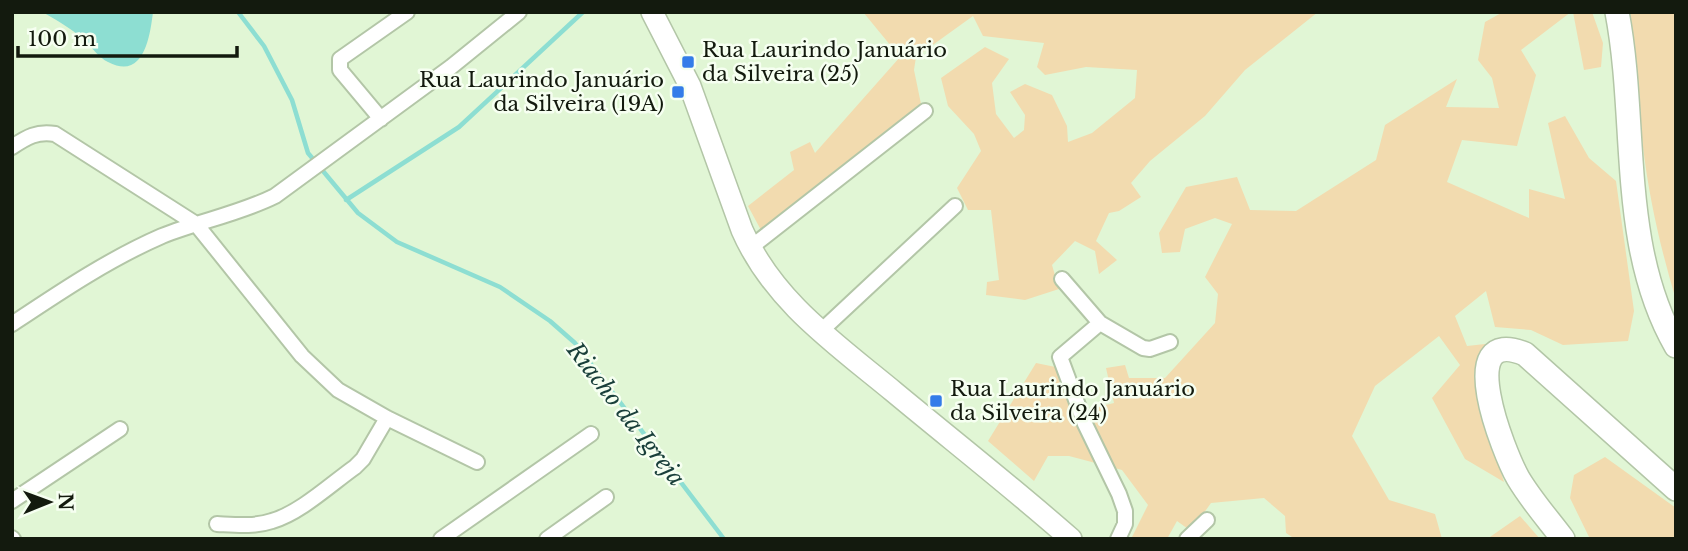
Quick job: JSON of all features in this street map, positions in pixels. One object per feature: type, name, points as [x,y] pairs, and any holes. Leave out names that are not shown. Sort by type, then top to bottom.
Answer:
[{"type":"main road","points":[[652,12],[690,86],[750,248],[770,281],[821,331],[1061,536]]},
{"type":"main road","points":[[1618,12],[1640,237],[1649,281],[1676,346]]},
{"type":"main road","points":[[1563,539],[1519,480],[1508,457],[1489,397],[1485,373],[1489,360],[1499,350],[1513,348],[1525,354],[1676,489]]},
{"type":"street","points":[[381,119],[340,69],[340,59],[407,12]]},
{"type":"street","points":[[12,324],[108,263],[162,237],[260,203],[291,186],[519,12]]},
{"type":"street","points":[[750,248],[925,111]]},
{"type":"street","points":[[12,147],[28,136],[55,134],[196,224],[277,327],[320,376],[387,418],[477,461]]},
{"type":"street","points":[[821,331],[955,206]]},
{"type":"street","points":[[1062,279],[1100,323],[1143,348],[1150,349],[1170,342]]},
{"type":"street","points":[[1100,323],[1060,357],[1085,424],[1125,511],[1125,524],[1118,539]]},
{"type":"street","points":[[217,524],[248,526],[271,522],[287,515],[355,467],[387,418]]},
{"type":"street","points":[[12,501],[120,429]]},
{"type":"street","points":[[441,539],[591,434]]},
{"type":"street","points":[[547,539],[606,497]]},
{"type":"street","points":[[1187,539],[1207,520]]},
{"type":"shaded area","points":[[863,12],[1318,12],[1245,70],[1205,116],[1150,161],[1131,183],[1141,197],[1119,211],[1109,213],[1096,241],[1117,260],[1099,274],[1095,251],[1075,241],[1052,265],[1059,289],[1025,300],[986,295],[987,282],[999,280],[991,210],[968,210],[957,188],[981,151],[974,134],[948,106],[941,78],[985,47],[1009,59],[992,83],[996,114],[1014,138],[1024,130],[1025,115],[1010,92],[1025,84],[1052,95],[1067,126],[1068,142],[1092,133],[1135,98],[1137,70],[1086,67],[1045,75],[1037,67],[1044,43],[983,36],[973,16],[916,57],[914,70],[921,104],[762,232],[748,206],[794,170],[790,152],[810,142],[815,153],[900,57]]},
{"type":"shaded area","points":[[1503,12],[1571,12],[1521,50],[1536,75],[1517,146],[1462,140],[1447,182],[1529,218],[1529,189],[1565,199],[1548,123],[1565,116],[1589,158],[1616,181],[1634,311],[1628,341],[1563,345],[1531,330],[1495,327],[1486,291],[1455,316],[1467,346],[1494,343],[1476,362],[1476,388],[1504,482],[1465,459],[1432,398],[1460,365],[1439,336],[1375,386],[1352,436],[1389,500],[1435,514],[1442,539],[1295,539],[1286,533],[1285,516],[1264,498],[1211,503],[1191,531],[1177,521],[1167,539],[1131,539],[1148,505],[1122,470],[1069,456],[1048,456],[1034,481],[988,441],[1036,363],[1070,370],[1085,410],[1114,403],[1106,368],[1125,365],[1129,378],[1165,378],[1215,323],[1218,294],[1205,277],[1232,224],[1215,218],[1185,229],[1180,252],[1162,253],[1159,233],[1186,187],[1237,177],[1250,210],[1296,211],[1376,160],[1385,125],[1457,79],[1446,107],[1499,108],[1492,78],[1478,60],[1485,22]]},
{"type":"shaded area","points":[[1573,12],[1592,12],[1603,43],[1601,67],[1584,70]]},
{"type":"shaded area","points":[[1630,12],[1676,12],[1676,300],[1649,185]]},
{"type":"shaded area","points":[[1605,457],[1676,508],[1676,539],[1590,539],[1570,498],[1574,475]]},
{"type":"shaded area","points":[[1520,516],[1540,539],[1487,539]]},
{"type":"water","points":[[42,12],[153,12],[143,53],[130,66],[120,66],[105,60],[74,32]]},
{"type":"waterway","name":"Riacho da Igreja","points":[[238,12],[264,46],[292,100],[308,153],[358,213],[397,242],[500,287],[550,321],[575,343],[724,539]]},
{"type":"waterway","points":[[346,200],[459,127],[583,12]]},
{"type":"place","name":"Rua Laurindo Januário da Silveira (25)","points":[[688,62]]},
{"type":"place","name":"Rua Laurindo Januário da Silveira (19A)","points":[[678,92]]},
{"type":"place","name":"Rua Laurindo Januário da Silveira (24)","points":[[936,401]]}]
